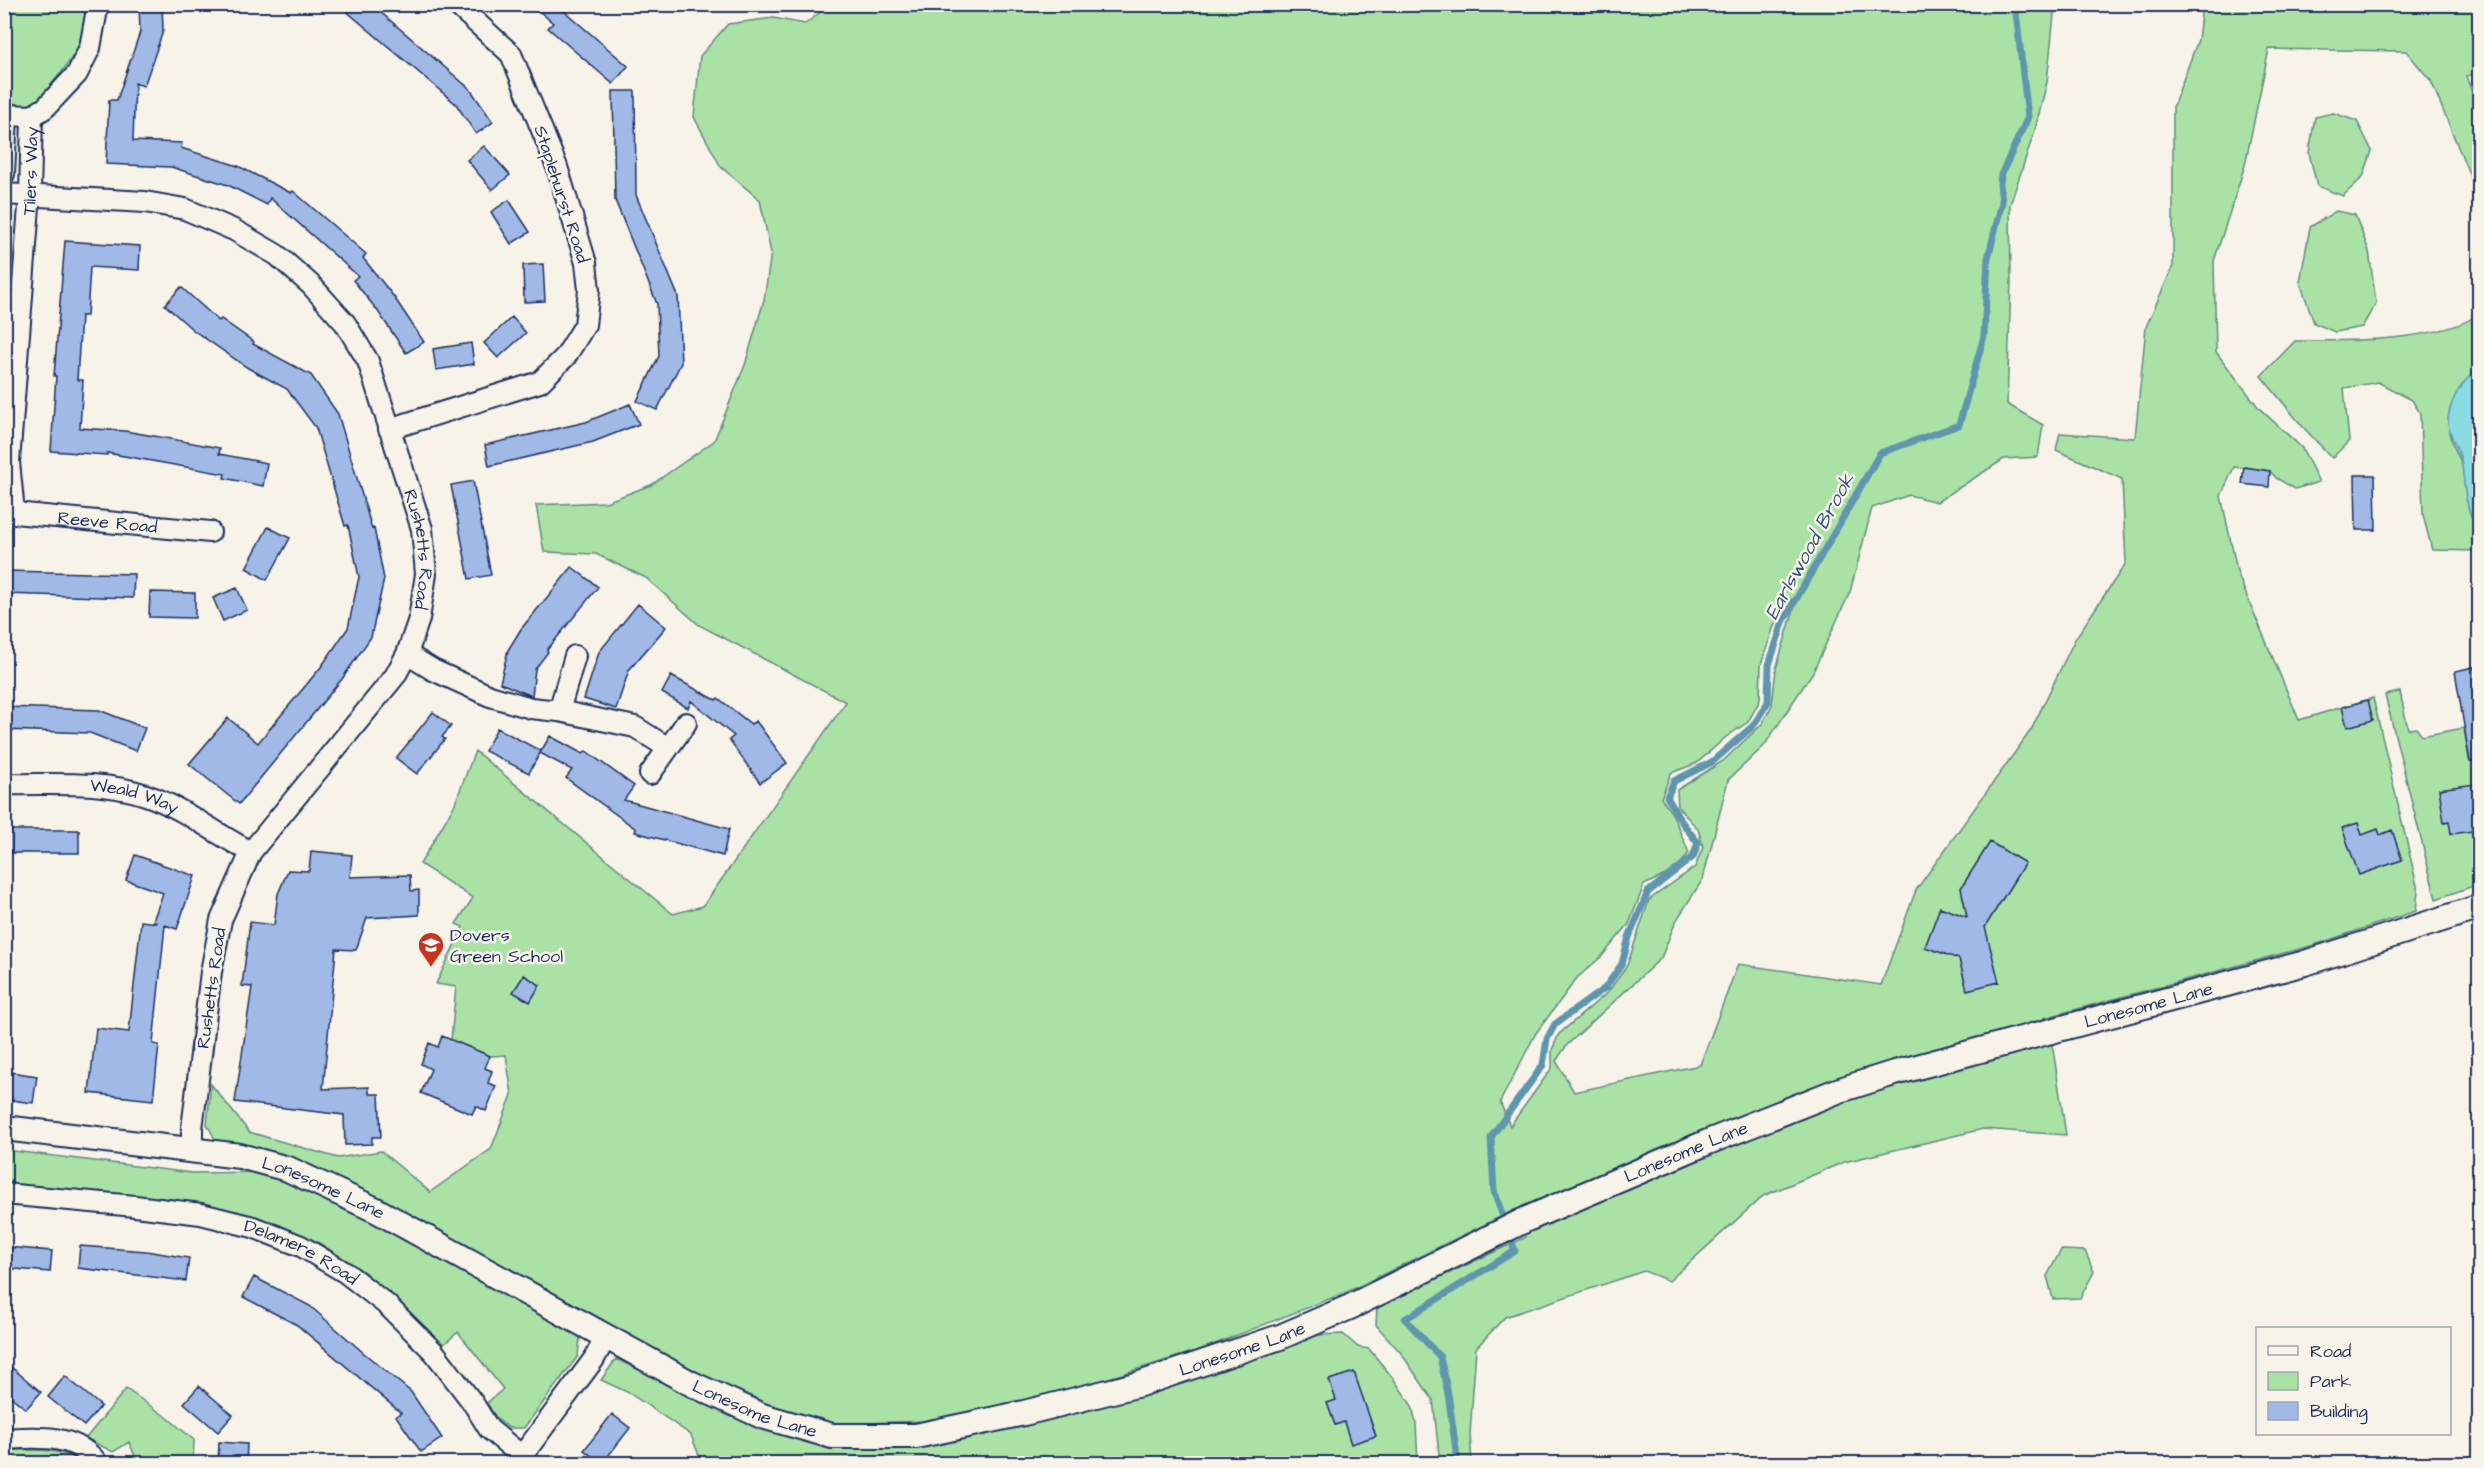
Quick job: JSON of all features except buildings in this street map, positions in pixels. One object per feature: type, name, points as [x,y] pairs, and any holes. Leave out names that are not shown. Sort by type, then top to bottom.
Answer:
[{"type":"street","name":"Tilers Way","points":[[4,174],[6,114],[32,116],[45,108],[77,74],[90,48],[98,4]]},
{"type":"street","name":"Staplehurst Road","points":[[389,429],[540,382],[566,356],[585,325],[589,290],[586,263],[556,167],[511,54],[456,4]]},
{"type":"street","name":"Tilers Way","points":[[9,512],[9,462],[30,194],[32,116]]},
{"type":"street","name":"Rushetts Road","points":[[4,194],[146,202],[185,209],[234,230],[277,255],[311,285],[345,323],[368,361],[422,529],[426,574],[419,618],[407,654],[395,676],[251,852],[221,920],[211,972],[192,1129],[192,1150]]},
{"type":"street","name":"Reeve Road","points":[[9,512],[210,532]]},
{"type":"street","points":[[407,654],[490,696],[531,708],[559,711],[635,727],[668,748]]},
{"type":"street","points":[[559,711],[575,656]]},
{"type":"street","points":[[650,774],[686,723]]},
{"type":"street","name":"Weald Way","points":[[4,784],[104,785],[146,795],[178,808],[251,852]]},
{"type":"street","name":"Lonesome Lane","points":[[4,1128],[240,1156],[288,1169],[376,1210],[692,1384],[762,1416],[832,1436],[916,1436],[1024,1413],[1140,1384],[1280,1337],[1350,1307],[1527,1219],[1708,1142],[1837,1091],[2305,963],[2480,907]]},
{"type":"street","name":"Delamere Road","points":[[4,1194],[201,1214],[253,1227],[301,1246],[346,1273],[387,1305],[434,1352],[473,1403],[489,1429],[519,1460]]},
{"type":"street","points":[[519,1460],[594,1359],[606,1337]]},
{"type":"street","points":[[4,1439],[62,1439],[93,1457],[98,1464]]},
{"type":"green space","points":[[831,4],[2055,5],[2047,82],[2035,130],[2010,205],[2011,281],[2007,404],[2043,425],[2038,457],[2004,459],[1937,502],[1909,495],[1872,508],[1850,592],[1813,672],[1764,746],[1728,780],[1703,879],[1676,921],[1661,958],[1567,1045],[1556,1061],[1574,1092],[1700,1065],[1738,964],[1881,985],[1916,890],[2031,730],[2075,639],[2126,563],[2122,479],[2056,450],[2060,433],[2135,438],[2146,327],[2173,266],[2173,107],[2198,40],[2202,5],[2479,5],[2479,73],[2466,76],[2479,111],[2479,198],[2431,81],[2406,51],[2269,49],[2245,165],[2214,261],[2216,352],[2259,408],[2302,448],[2319,482],[2295,489],[2276,478],[2270,471],[2234,467],[2221,496],[2238,575],[2299,720],[2373,698],[2418,890],[2416,911],[2314,945],[2044,1018],[2053,1049],[2066,1135],[1983,1129],[1844,1162],[1763,1196],[1669,1281],[1644,1271],[1505,1317],[1476,1348],[1470,1434],[1472,1463],[1440,1463],[1433,1400],[1401,1353],[1376,1325],[1377,1307],[1526,1237],[1516,1209],[1347,1292],[1202,1349],[1045,1398],[924,1421],[832,1424],[766,1406],[663,1358],[528,1283],[467,1245],[379,1203],[217,1143],[207,1124],[211,1084],[249,1132],[338,1158],[381,1151],[430,1192],[491,1149],[512,1095],[506,1055],[490,1056],[451,1040],[456,987],[436,984],[463,927],[456,924],[473,898],[420,864],[454,806],[475,751],[673,914],[703,906],[846,702],[699,625],[646,578],[596,554],[544,552],[536,505],[606,502],[651,485],[714,441],[745,365],[764,300],[771,253],[760,200],[721,167],[694,117],[700,56],[728,24],[773,18],[805,24]],"holes":[[[1791,599],[1794,609],[1776,669],[1772,705],[1762,724],[1723,761],[1677,790],[1678,807],[1698,829],[1703,847],[1695,867],[1649,900],[1627,966],[1608,992],[1559,1034],[1552,1050],[1552,1068],[1510,1126],[1500,1102],[1536,1033],[1577,978],[1602,956],[1629,924],[1644,885],[1676,870],[1689,853],[1673,815],[1661,798],[1671,773],[1697,763],[1726,737],[1748,722],[1760,700],[1761,665],[1774,626]]]},
{"type":"green space","points":[[4,5],[88,5],[86,24],[75,51],[40,103],[35,105],[22,106],[5,97]]},
{"type":"green space","points":[[2333,113],[2357,121],[2372,151],[2363,177],[2343,196],[2317,186],[2309,153],[2315,117]]},
{"type":"green space","points":[[2336,211],[2355,215],[2369,251],[2376,303],[2362,327],[2335,332],[2314,323],[2300,282],[2310,227]]},
{"type":"green space","points":[[2479,314],[2479,368],[2463,384],[2456,396],[2449,432],[2464,469],[2469,510],[2479,527],[2479,551],[2432,550],[2423,515],[2420,413],[2412,400],[2378,382],[2344,388],[2349,441],[2332,458],[2261,376],[2295,341],[2364,340],[2417,335],[2462,323]]},
{"type":"green space","points":[[2400,692],[2408,729],[2416,728],[2422,736],[2464,728],[2469,760],[2479,759],[2479,884],[2436,899],[2385,695]]},
{"type":"green space","points":[[5,1150],[192,1173],[266,1172],[346,1206],[477,1280],[559,1319],[580,1338],[578,1356],[524,1428],[509,1428],[497,1419],[487,1403],[503,1389],[458,1332],[444,1344],[364,1272],[319,1243],[271,1221],[5,1186]]},
{"type":"green space","points":[[2061,1250],[2085,1251],[2094,1272],[2080,1298],[2053,1299],[2047,1276]]},
{"type":"green space","points":[[1343,1334],[1358,1347],[1369,1349],[1412,1406],[1416,1423],[1418,1463],[702,1463],[691,1435],[629,1393],[601,1380],[616,1359],[745,1420],[829,1446],[1045,1418],[1185,1382],[1316,1335]]},
{"type":"green space","points":[[126,1389],[168,1418],[194,1440],[193,1463],[138,1463],[129,1442],[113,1452],[86,1438]]},
{"type":"green space","points":[[4,1450],[55,1452],[65,1454],[82,1463],[5,1463]]},
{"type":"water","points":[[2479,368],[2479,527],[2472,518],[2468,506],[2461,459],[2451,434],[2448,418],[2456,394]]},
{"type":"waterway","name":"Earlswood Brook","points":[[1458,1464],[1440,1357],[1405,1319],[1515,1251],[1494,1191],[1491,1137],[1543,1065],[1547,1039],[1555,1024],[1605,988],[1622,964],[1629,937],[1648,892],[1693,857],[1698,843],[1681,821],[1667,797],[1674,781],[1712,762],[1753,726],[1768,702],[1769,665],[1783,622],[1880,453],[1959,425],[1984,336],[1988,258],[2002,202],[2001,175],[2028,117],[2015,4]]},
{"type":"place","name":"Dovers Green School","points":[[431,968]]}]
